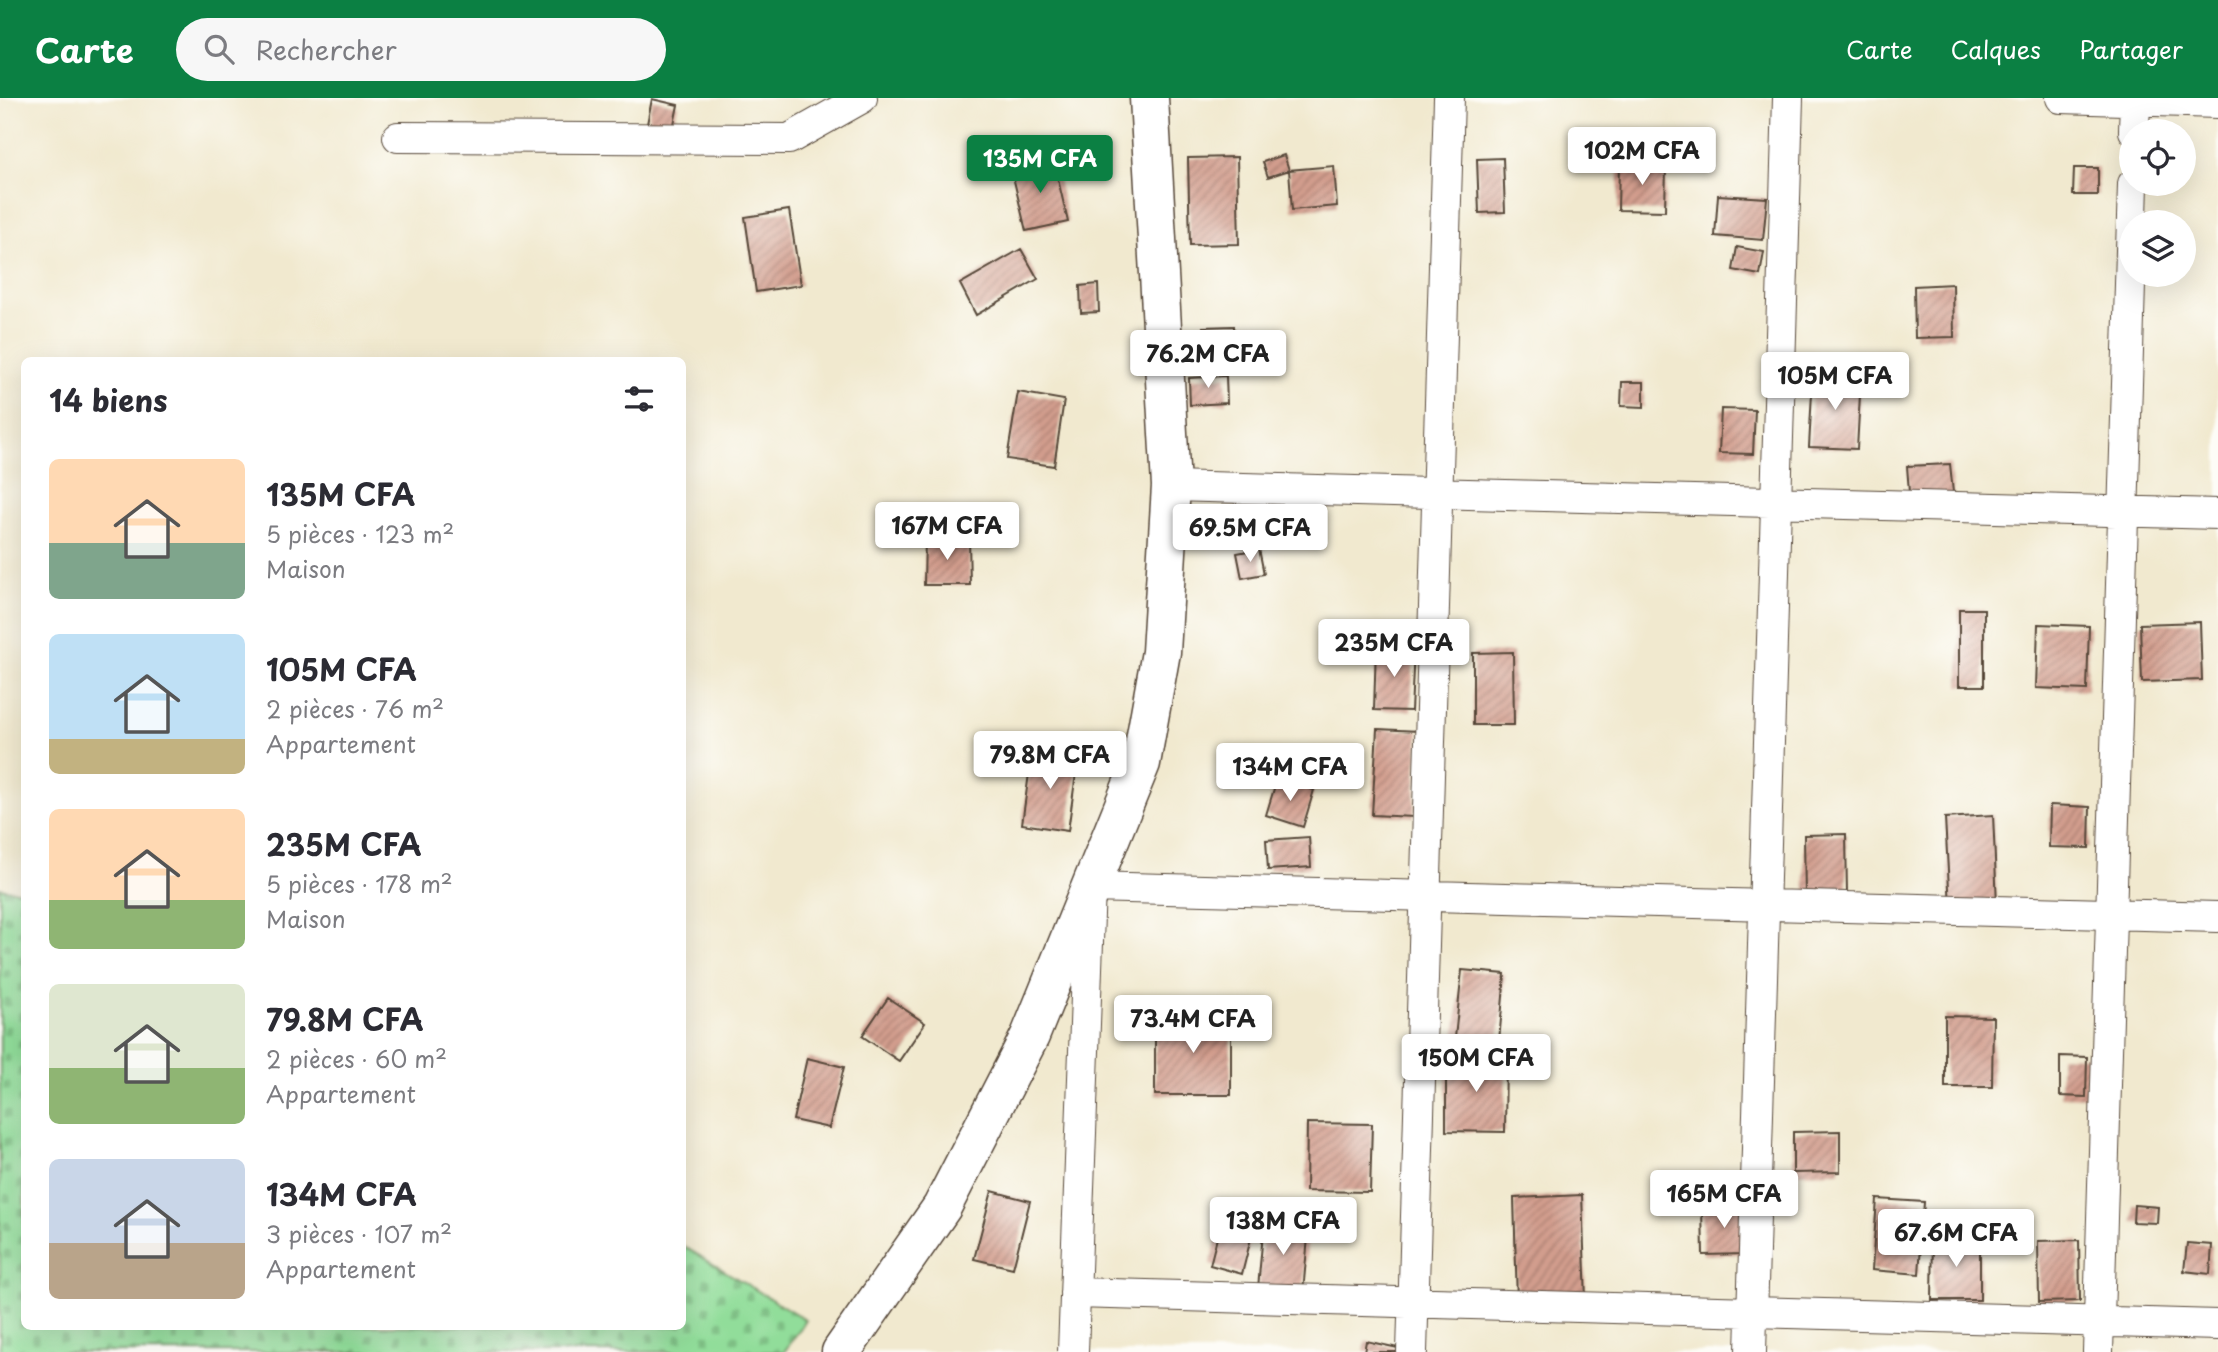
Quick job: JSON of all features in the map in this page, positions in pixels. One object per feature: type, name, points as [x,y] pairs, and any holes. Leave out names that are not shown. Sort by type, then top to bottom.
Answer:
[{"type":"street","points":[[398,137],[789,139],[862,98]]},
{"type":"street","points":[[841,1352],[942,1206],[1030,1036],[1141,763],[1161,652],[1171,486],[1149,98]]},
{"type":"street","points":[[1412,1352],[1449,98]]},
{"type":"street","points":[[1751,1352],[1787,98]]},
{"type":"street","points":[[2061,98],[2218,103]]},
{"type":"street","points":[[2134,119],[2135,100]]},
{"type":"street","points":[[2098,1352],[2133,196]]},
{"type":"street","points":[[1171,486],[2218,514]]},
{"type":"street","points":[[1090,887],[2218,917]]},
{"type":"street","points":[[1073,1352],[1090,887]]},
{"type":"street","points":[[1075,1293],[2218,1325]]},
{"type":"green space","points":[[0,888],[21,892],[21,1330],[686,1330],[686,1248],[806,1320],[784,1352],[0,1352]]},
{"type":"building","points":[[652,99],[678,105],[673,129],[647,124]]},
{"type":"building","points":[[1284,155],[1289,170],[1268,177],[1263,162]]},
{"type":"building","points":[[1237,157],[1239,244],[1190,245],[1188,158]]},
{"type":"building","points":[[1053,158],[1068,222],[1026,231],[1011,168]]},
{"type":"building","points":[[1503,158],[1505,212],[1479,213],[1477,159]]},
{"type":"building","points":[[1619,164],[1666,164],[1665,211],[1618,210]]},
{"type":"building","points":[[1334,166],[1337,206],[1292,210],[1289,170]]},
{"type":"building","points":[[2074,168],[2098,168],[2098,195],[2073,195]]},
{"type":"building","points":[[1718,195],[1767,198],[1763,240],[1715,236]]},
{"type":"building","points":[[789,210],[801,285],[756,292],[745,217]]},
{"type":"building","points":[[1737,247],[1764,252],[1760,275],[1733,270]]},
{"type":"building","points":[[1021,249],[1038,279],[976,315],[960,284]]},
{"type":"building","points":[[1098,284],[1099,312],[1081,313],[1080,286]]},
{"type":"building","points":[[1953,284],[1954,337],[1915,338],[1914,286]]},
{"type":"building","points":[[1234,326],[1235,354],[1205,356],[1203,327]]},
{"type":"building","points":[[1813,374],[1861,376],[1857,449],[1809,447]]},
{"type":"building","points":[[1226,376],[1227,403],[1190,405],[1189,378]]},
{"type":"building","points":[[1622,382],[1644,382],[1644,407],[1621,406]]},
{"type":"building","points":[[1018,392],[1064,400],[1054,466],[1007,459]]},
{"type":"building","points":[[1721,409],[1755,410],[1753,454],[1719,453]]},
{"type":"building","points":[[1950,464],[1954,502],[1910,505],[1907,466]]},
{"type":"building","points":[[925,539],[969,539],[970,585],[924,585]]},
{"type":"building","points":[[1259,549],[1264,574],[1242,578],[1237,553]]},
{"type":"building","points":[[1959,609],[1984,609],[1984,686],[1959,686]]},
{"type":"building","points":[[2200,622],[2202,680],[2142,682],[2140,624]]},
{"type":"building","points":[[2038,624],[2089,626],[2087,690],[2036,688]]},
{"type":"building","points":[[1376,646],[1414,648],[1411,711],[1374,710]]},
{"type":"building","points":[[1513,652],[1514,725],[1473,725],[1473,653]]},
{"type":"building","points":[[1377,729],[1419,731],[1414,817],[1372,815]]},
{"type":"building","points":[[1032,752],[1078,759],[1068,831],[1022,824]]},
{"type":"building","points":[[1277,779],[1314,790],[1303,827],[1266,815]]},
{"type":"building","points":[[2050,805],[2090,807],[2089,848],[2049,847]]},
{"type":"building","points":[[1993,815],[1997,904],[1950,906],[1945,818]]},
{"type":"building","points":[[1846,834],[1847,894],[1805,896],[1804,835]]},
{"type":"building","points":[[1309,837],[1311,867],[1268,870],[1266,840]]},
{"type":"building","points":[[1462,970],[1505,974],[1499,1041],[1455,1038]]},
{"type":"building","points":[[888,998],[925,1023],[899,1061],[862,1036]]},
{"type":"building","points":[[1231,1014],[1231,1095],[1155,1095],[1155,1015]]},
{"type":"building","points":[[1945,1016],[1993,1017],[1992,1087],[1945,1087]]},
{"type":"building","points":[[2060,1056],[2087,1057],[2086,1097],[2060,1096]]},
{"type":"building","points":[[1446,1057],[1506,1057],[1505,1132],[1446,1131]]},
{"type":"building","points":[[807,1058],[844,1067],[829,1128],[793,1120]]},
{"type":"building","points":[[1307,1123],[1372,1124],[1370,1192],[1306,1191]]},
{"type":"building","points":[[1840,1131],[1840,1172],[1793,1173],[1793,1132]]},
{"type":"building","points":[[992,1191],[1030,1201],[1013,1268],[974,1259]]},
{"type":"building","points":[[1582,1195],[1586,1300],[1517,1302],[1514,1198]]},
{"type":"building","points":[[1877,1199],[1924,1202],[1919,1274],[1872,1270]]},
{"type":"building","points":[[1744,1204],[1745,1254],[1703,1255],[1702,1205]]},
{"type":"building","points":[[2134,1205],[2158,1207],[2157,1223],[2133,1222]]},
{"type":"building","points":[[1221,1222],[1253,1230],[1242,1274],[1210,1265]]},
{"type":"building","points":[[1264,1222],[1309,1226],[1303,1292],[1258,1288]]},
{"type":"building","points":[[1933,1237],[1980,1237],[1980,1300],[1932,1300]]},
{"type":"building","points":[[2079,1240],[2080,1301],[2039,1302],[2038,1241]]},
{"type":"building","points":[[2187,1243],[2212,1245],[2210,1274],[2184,1271]]},
{"type":"building","points":[[1366,1341],[1398,1348],[1397,1352],[1364,1352]]}]
